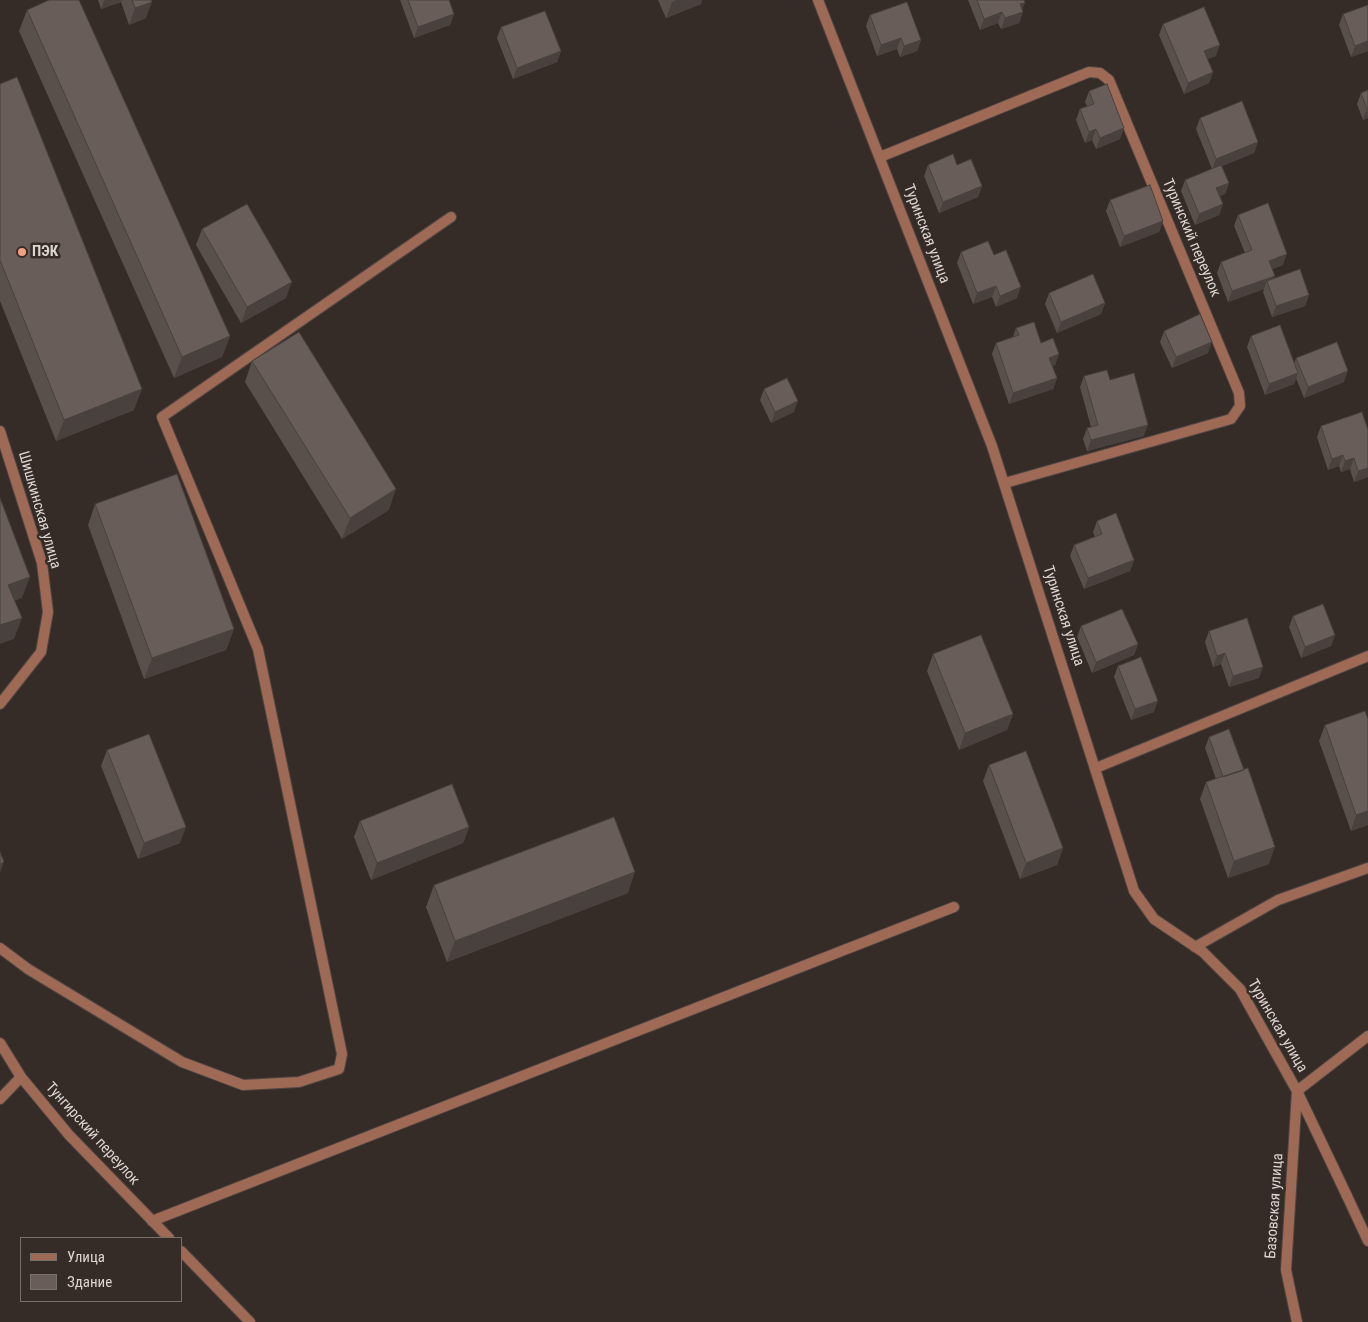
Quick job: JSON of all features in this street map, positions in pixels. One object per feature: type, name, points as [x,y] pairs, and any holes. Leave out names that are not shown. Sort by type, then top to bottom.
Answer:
[{"type":"street","name":"Туринская улица","points":[[818,0],[1006,483],[1134,891],[1154,919],[1195,947],[1240,989],[1298,1091],[1368,1240]]},
{"type":"street","name":"Туринский переулок","points":[[880,157],[1089,72],[1100,73],[1109,80],[1239,392],[1240,406],[1231,419],[1006,483]]},
{"type":"street","points":[[0,948],[28,969],[182,1062],[243,1085],[300,1082],[339,1069],[342,1054],[258,649],[162,417],[451,217]]},
{"type":"street","name":"Шишкинская улица","points":[[0,431],[42,563],[48,612],[41,652],[0,704]]},
{"type":"street","points":[[1096,768],[1368,656]]},
{"type":"street","points":[[1195,947],[1278,900],[1368,868]]},
{"type":"street","points":[[152,1221],[954,907]]},
{"type":"street","points":[[1298,1091],[1368,1036]]},
{"type":"street","name":"Тунгирский переулок","points":[[0,1043],[21,1077],[69,1135],[168,1237]]},
{"type":"street","points":[[0,1099],[21,1077]]},
{"type":"street","name":"Базовская улица","points":[[1298,1091],[1286,1270],[1298,1322]]},
{"type":"street","points":[[182,1252],[250,1322]]},
{"type":"building","points":[[49,0],[79,0],[230,336],[182,357],[27,10]]},
{"type":"building","points":[[132,0],[151,0],[152,2],[135,8]]},
{"type":"building","points":[[408,0],[449,0],[454,14],[418,27]]},
{"type":"building","points":[[977,0],[1024,0],[1025,3],[1020,4],[1023,12],[1005,18],[1002,12],[984,19]]},
{"type":"building","points":[[907,2],[921,40],[904,46],[901,38],[881,45],[870,15]]},
{"type":"building","points":[[1368,5],[1368,41],[1355,46],[1343,14]]},
{"type":"building","points":[[1204,7],[1220,45],[1204,51],[1213,72],[1188,83],[1163,24]]},
{"type":"building","points":[[545,11],[561,51],[517,68],[501,27]]},
{"type":"building","points":[[17,77],[142,389],[64,420],[0,260],[0,84]]},
{"type":"building","points":[[1107,84],[1124,128],[1100,138],[1096,129],[1089,132],[1080,109],[1094,104],[1089,91]]},
{"type":"building","points":[[1368,90],[1368,109],[1367,109],[1361,93]]},
{"type":"building","points":[[1242,101],[1258,142],[1216,159],[1200,118]]},
{"type":"building","points":[[953,154],[957,165],[971,159],[982,186],[943,202],[928,165]]},
{"type":"building","points":[[1221,165],[1229,183],[1216,188],[1223,204],[1199,214],[1185,180]]},
{"type":"building","points":[[1150,185],[1163,221],[1124,236],[1110,200]]},
{"type":"building","points":[[1268,203],[1287,254],[1269,261],[1275,276],[1232,291],[1221,262],[1252,250],[1238,215]]},
{"type":"building","points":[[247,204],[292,282],[247,307],[202,229]]},
{"type":"building","points":[[988,241],[994,255],[1006,250],[1021,287],[1000,296],[996,286],[977,293],[961,252]]},
{"type":"building","points":[[1300,269],[1309,295],[1276,306],[1267,281]]},
{"type":"building","points":[[1093,274],[1105,303],[1061,322],[1049,293]]},
{"type":"building","points":[[1200,314],[1212,342],[1176,357],[1164,331]]},
{"type":"building","points":[[1034,322],[1041,343],[1053,338],[1059,354],[1049,358],[1057,378],[1013,393],[996,343],[1019,335],[1016,328]]},
{"type":"building","points":[[1280,325],[1298,373],[1269,384],[1251,336]]},
{"type":"building","points":[[299,332],[396,489],[350,518],[252,361]]},
{"type":"building","points":[[1337,342],[1348,371],[1308,387],[1296,358]]},
{"type":"building","points":[[1107,370],[1110,380],[1134,373],[1148,425],[1091,440],[1087,428],[1098,425],[1084,376]]},
{"type":"building","points":[[787,378],[798,401],[775,412],[764,389]]},
{"type":"building","points":[[1362,412],[1368,430],[1368,468],[1358,471],[1354,458],[1345,461],[1343,455],[1332,459],[1321,426]]},
{"type":"building","points":[[177,474],[234,629],[152,658],[95,504]]},
{"type":"building","points":[[0,498],[30,577],[8,585],[22,618],[0,625]]},
{"type":"building","points":[[1116,513],[1134,560],[1088,578],[1074,545],[1102,534],[1097,521]]},
{"type":"building","points":[[1323,604],[1335,635],[1305,647],[1293,616]]},
{"type":"building","points":[[1122,609],[1138,644],[1096,662],[1081,626]]},
{"type":"building","points":[[1247,618],[1263,667],[1233,676],[1225,653],[1217,656],[1209,631]]},
{"type":"building","points":[[981,635],[1013,714],[965,733],[933,654]]},
{"type":"building","points":[[1141,657],[1158,701],[1135,709],[1118,666]]},
{"type":"building","points":[[1365,711],[1368,719],[1368,811],[1356,815],[1325,725]]},
{"type":"building","points":[[1229,729],[1244,770],[1223,777],[1209,737]]},
{"type":"building","points":[[149,734],[186,827],[144,843],[107,750]]},
{"type":"building","points":[[1026,751],[1063,848],[1026,863],[989,765]]},
{"type":"building","points":[[1248,768],[1275,847],[1234,861],[1206,782]]},
{"type":"building","points":[[452,784],[469,827],[377,863],[360,821]]},
{"type":"building","points":[[614,817],[635,872],[455,941],[434,885]]},
{"type":"building","points":[[0,852],[4,862],[0,864]]},
{"type":"place","name":"ПЭК","points":[[22,252]]}]
